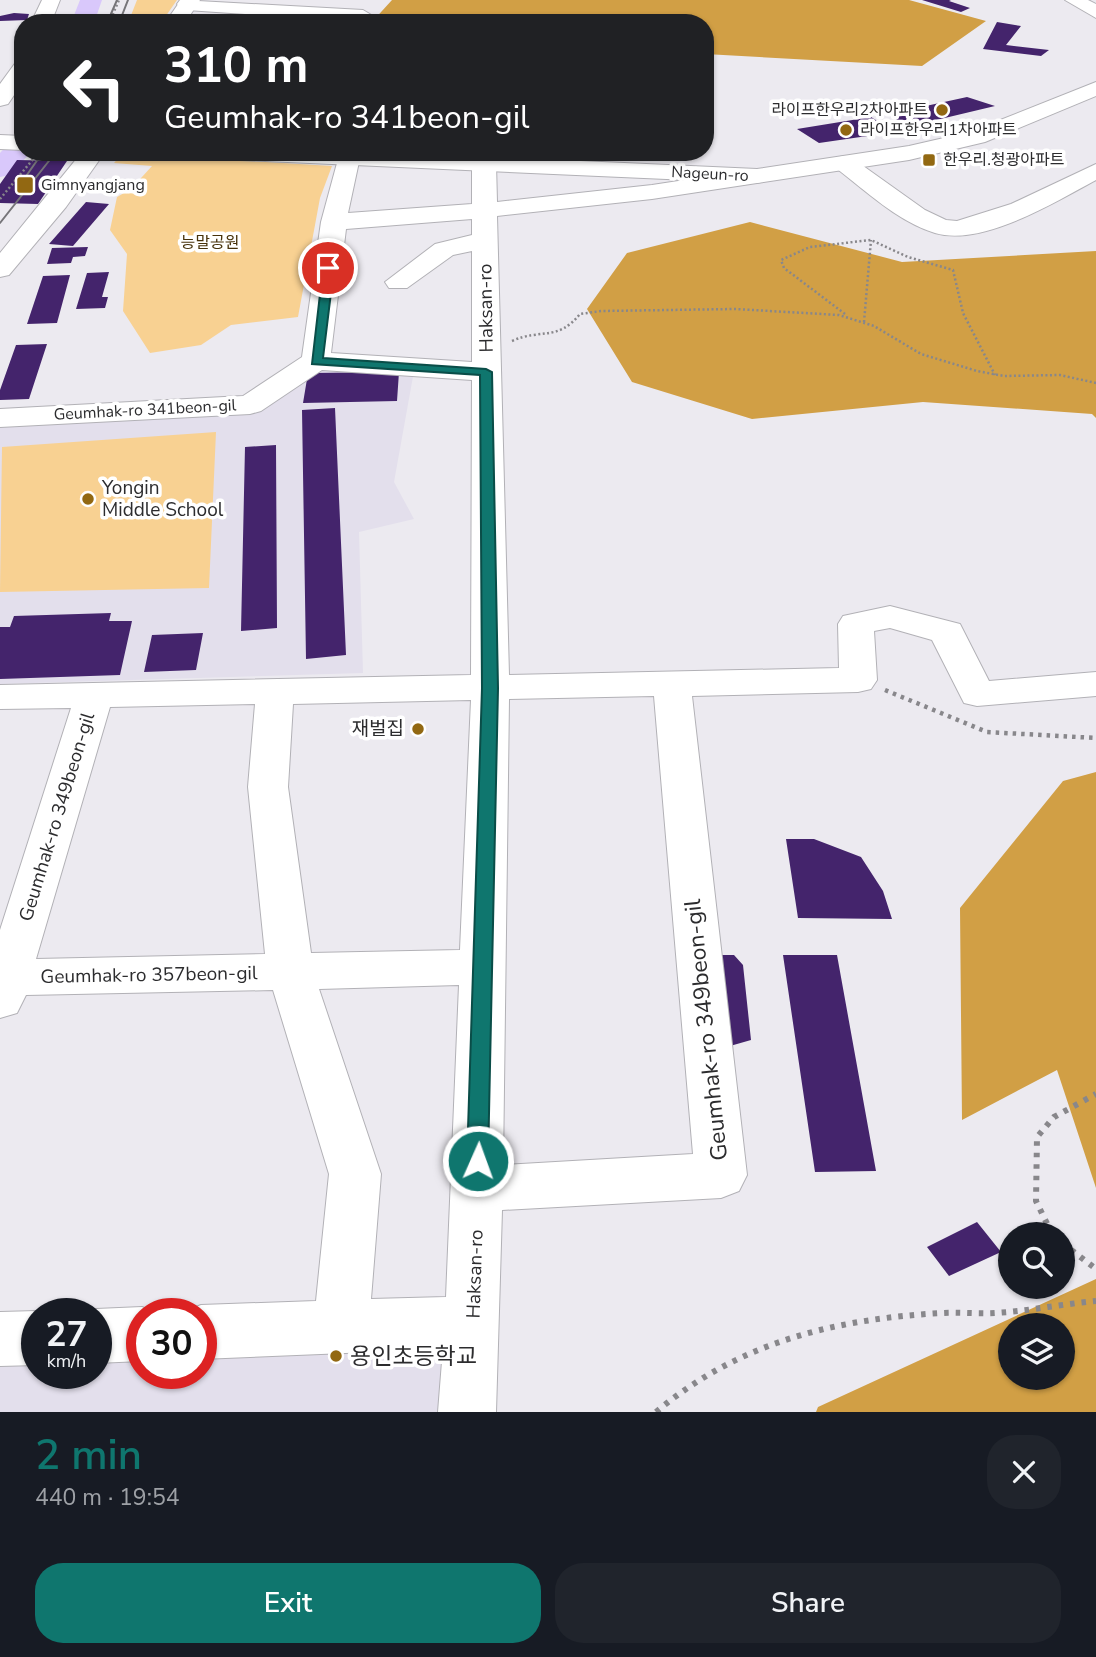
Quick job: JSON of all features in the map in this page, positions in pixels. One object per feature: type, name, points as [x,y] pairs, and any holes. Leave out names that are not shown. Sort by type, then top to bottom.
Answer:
[{"type":"street","points":[[366,14],[379,0]]},
{"type":"street","points":[[1074,0],[1096,12]]},
{"type":"street","points":[[189,2],[311,14]]},
{"type":"street","points":[[0,99],[14,79]]},
{"type":"street","name":"Nageun-ro","points":[[439,161],[757,176],[909,153],[976,137],[1096,88]]},
{"type":"street","points":[[0,270],[87,161]]},
{"type":"street","points":[[347,161],[334,222],[316,361],[486,363]]},
{"type":"street","name":"Haksan-ro","points":[[467,1412],[473,1322],[490,688],[484,163]]},
{"type":"street","points":[[844,163],[902,205],[952,230],[963,230],[1014,211],[1096,171]]},
{"type":"street","points":[[334,222],[484,225],[757,176]]},
{"type":"street","points":[[398,282],[484,225]]},
{"type":"street","name":"Geumhak-ro 341beon-gil","points":[[0,418],[250,405],[316,361]]},
{"type":"street","name":"Geumhak-ro 349beon-gil","points":[[0,697],[858,680],[856,624],[890,617],[947,632],[976,694],[1096,684]]},
{"type":"street","name":"Geumhak-ro 349beon-gil","points":[[477,1189],[721,1175],[672,684]]},
{"type":"street","points":[[275,692],[268,787],[290,971],[355,1174],[341,1327]]},
{"type":"street","name":"Geumhak-ro 349beon-gil","points":[[2,986],[94,695]]},
{"type":"street","name":"Geumhak-ro 357beon-gil","points":[[2,986],[290,971],[483,967]]},
{"type":"street","points":[[217,1331],[473,1322]]},
{"type":"street","points":[[0,1339],[21,1338]]},
{"type":"path","points":[[0,199],[32,161]]},
{"type":"path","points":[[847,317],[784,268],[781,260],[810,247],[871,240],[908,257],[953,270],[963,313],[995,375]]},
{"type":"path","points":[[864,321],[871,240]]},
{"type":"path","points":[[486,363],[522,336],[561,331],[570,327],[580,314],[601,311],[735,309],[847,317],[864,321],[921,354],[995,375],[1060,375],[1096,383]]},
{"type":"path","points":[[1046,1222],[1036,1201],[1037,1137],[1054,1117],[1096,1094]]},
{"type":"path","points":[[1075,1253],[1096,1269]]},
{"type":"path","points":[[656,1412],[712,1370],[780,1342],[857,1322],[944,1312],[995,1313],[1096,1301]]},
{"type":"shaded area","points":[[392,0],[909,0],[986,21],[922,66],[714,54],[714,14],[379,14]]},
{"type":"shaded area","points":[[750,222],[902,262],[1096,251],[1096,418],[1092,414],[923,402],[752,419],[632,382],[587,309],[627,253]]},
{"type":"shaded area","points":[[319,366],[414,371],[394,482],[414,519],[359,532],[363,673],[0,684],[0,424],[251,409]]},
{"type":"shaded area","points":[[1096,772],[1096,1188],[1057,1070],[962,1120],[960,908],[1063,781]]},
{"type":"shaded area","points":[[1096,1279],[1096,1412],[816,1412],[818,1407],[998,1324],[998,1390],[1075,1390],[1075,1313],[1022,1313],[1053,1299],[1075,1299],[1075,1289]]},
{"type":"shaded area","name":"용인초등학교","points":[[473,1322],[467,1412],[0,1412],[0,1339],[21,1338],[21,1389],[112,1389],[112,1335],[126,1335],[126,1389],[217,1389],[217,1331]]},
{"type":"green space","points":[[137,0],[177,0],[167,14],[132,14]]},
{"type":"green space","name":"능말공원","points":[[252,161],[332,166],[320,198],[298,317],[231,325],[201,345],[150,353],[123,311],[127,254],[110,230],[117,197],[131,189],[152,166],[114,163]]},
{"type":"green space","points":[[216,432],[209,588],[0,592],[2,447]]},
{"type":"building","points":[[922,0],[951,0],[949,1],[970,8],[961,12]]},
{"type":"building","points":[[14,13],[29,14],[14,14],[14,20],[0,21],[0,16]]},
{"type":"building","points":[[997,22],[1021,26],[1006,45],[1049,50],[1041,56],[983,49]]},
{"type":"building","name":"라이프한우리2차아파트","points":[[967,97],[995,106],[907,127],[889,114]]},
{"type":"building","name":"라이프한우리1차아파트","points":[[871,117],[895,132],[819,143],[797,129]]},
{"type":"building","points":[[16,161],[67,161],[38,204],[0,203],[0,184]]},
{"type":"building","points":[[86,202],[109,204],[73,246],[49,244]]},
{"type":"building","points":[[88,247],[85,256],[73,257],[71,263],[47,264],[52,248]]},
{"type":"building","points":[[109,272],[102,297],[108,297],[105,308],[76,309],[87,273]]},
{"type":"building","points":[[70,275],[57,323],[27,324],[43,276]]},
{"type":"building","points":[[47,344],[29,399],[0,400],[0,390],[16,345]]},
{"type":"building","points":[[399,372],[397,401],[303,403],[308,373]]},
{"type":"building","points":[[335,408],[346,655],[306,659],[302,410]]},
{"type":"building","points":[[276,445],[277,628],[241,631],[245,447]]},
{"type":"building","points":[[111,613],[109,621],[132,621],[120,675],[0,679],[0,627],[10,627],[14,616]]},
{"type":"building","points":[[203,633],[196,670],[144,672],[152,635]]},
{"type":"building","points":[[786,839],[814,839],[861,857],[883,891],[892,919],[798,918]]},
{"type":"building","points":[[714,955],[734,955],[743,965],[751,1040],[723,1048]]},
{"type":"building","points":[[783,955],[837,955],[876,1171],[815,1172]]},
{"type":"building","points":[[977,1222],[998,1248],[998,1253],[949,1276],[927,1247]]},
{"type":"waterway","points":[[86,14],[91,0]]},
{"type":"waterway","points":[[0,169],[14,154]]},
{"type":"tram line","points":[[111,14],[117,0]]},
{"type":"tram line","points":[[123,14],[128,0]]},
{"type":"tram line","points":[[17,189],[37,161]]},
{"type":"tram line","points":[[0,223],[49,161]]},
{"type":"place","name":"라이프한우리2차아파트","points":[[942,110]]},
{"type":"place","name":"라이프한우리1차아파트","points":[[846,130]]},
{"type":"place","name":"한우리.청광아파트","points":[[929,160]]},
{"type":"place","name":"Gimnyangjang","points":[[25,185]]},
{"type":"place","name":"Yongin Middle School","points":[[88,499]]},
{"type":"place","name":"재벌집","points":[[418,729]]},
{"type":"place","name":"용인초등학교","points":[[336,1356]]},
{"type":"route","points":[[328,268],[316,361],[486,372],[490,688],[478,1161]]}]
